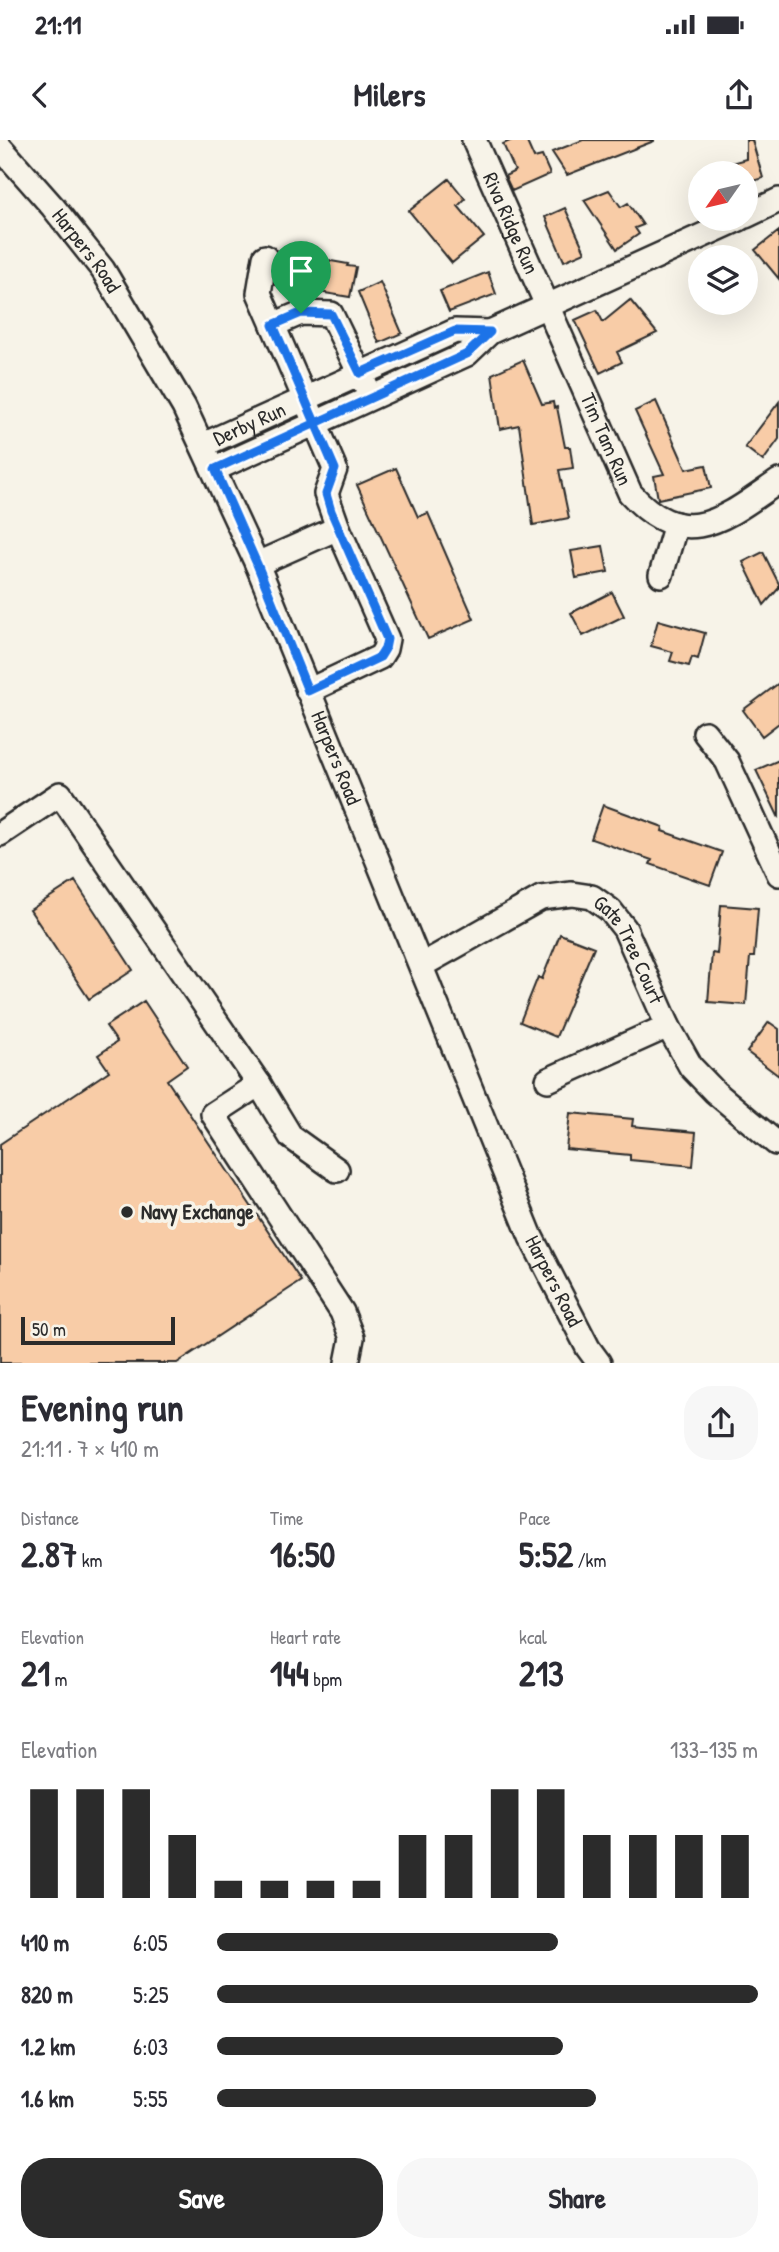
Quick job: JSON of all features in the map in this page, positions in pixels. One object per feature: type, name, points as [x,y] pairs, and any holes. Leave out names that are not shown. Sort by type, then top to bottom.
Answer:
[{"type":"street","name":"Riva Ridge Run","points":[[474,140],[549,306]]},
{"type":"street","name":"Harpers Road","points":[[0,147],[53,207],[103,270],[203,444],[257,564],[531,1237],[599,1363]]},
{"type":"street","points":[[758,211],[779,201]]},
{"type":"street","name":"Derby Run","points":[[215,469],[467,354],[490,332],[713,231]]},
{"type":"street","points":[[265,257],[259,293],[335,469],[326,494],[338,528],[387,639],[380,657],[308,691]]},
{"type":"street","name":"Tim Tam Run","points":[[549,306],[629,493],[642,507],[676,524],[702,525],[727,517],[779,481]]},
{"type":"street","points":[[273,325],[301,313],[331,314],[371,397]]},
{"type":"street","name":"Derby Run","points":[[203,444],[455,331],[490,332]]},
{"type":"street","points":[[661,575],[676,524]]},
{"type":"street","points":[[257,564],[338,528]]},
{"type":"street","points":[[705,733],[727,761],[779,874]]},
{"type":"street","points":[[0,834],[60,794],[259,1084],[291,1137],[337,1170]]},
{"type":"street","name":"Gate Tree Court","points":[[422,965],[541,898],[572,894],[592,897],[610,910],[625,929],[668,1026],[691,1067],[715,1092],[776,1143]]},
{"type":"street","name":"Gate Tree Court","points":[[548,1080],[668,1026]]},
{"type":"street","points":[[259,1084],[213,1114],[342,1312],[352,1338],[347,1363]]},
{"type":"building","points":[[512,140],[526,140],[534,158],[542,156],[550,174],[512,191],[505,176],[515,171],[503,144]]},
{"type":"building","points":[[583,140],[654,141],[567,175],[552,152]]},
{"type":"building","points":[[746,140],[752,140],[763,178],[758,179],[758,161],[739,161],[746,159]]},
{"type":"building","points":[[449,179],[465,199],[458,206],[484,237],[452,263],[409,211]]},
{"type":"building","points":[[609,190],[621,207],[628,203],[643,225],[635,228],[639,234],[617,249],[584,200]]},
{"type":"building","points":[[565,208],[585,252],[564,261],[545,217]]},
{"type":"building","points":[[779,231],[779,279],[758,254],[758,248]]},
{"type":"building","points":[[280,252],[356,267],[350,297],[275,285]]},
{"type":"building","points":[[488,272],[496,294],[449,312],[440,291]]},
{"type":"building","points":[[380,282],[402,333],[379,343],[358,292]]},
{"type":"building","points":[[630,300],[657,333],[617,352],[622,362],[600,373],[575,320],[597,310],[603,322]]},
{"type":"building","points":[[523,360],[542,404],[553,402],[554,408],[557,407],[565,447],[570,447],[573,468],[559,470],[569,518],[533,525],[519,425],[500,429],[492,374]]},
{"type":"building","points":[[656,401],[686,469],[706,465],[711,488],[658,499],[654,476],[664,474],[635,411]]},
{"type":"building","points":[[779,402],[779,439],[763,461],[745,447]]},
{"type":"building","points":[[396,468],[418,517],[428,513],[474,619],[428,639],[357,485]]},
{"type":"building","points":[[603,546],[608,572],[576,578],[571,551]]},
{"type":"building","points":[[763,552],[779,584],[779,588],[764,605],[743,562]]},
{"type":"building","points":[[612,592],[624,616],[583,636],[571,613]]},
{"type":"building","points":[[658,620],[705,633],[698,659],[692,657],[689,666],[670,661],[673,652],[651,646]]},
{"type":"building","points":[[779,683],[779,723],[762,736],[743,710]]},
{"type":"building","points":[[779,760],[779,818],[756,770]]},
{"type":"building","points":[[603,805],[663,827],[662,831],[722,852],[710,885],[650,864],[652,860],[591,839]]},
{"type":"building","points":[[75,881],[133,970],[89,999],[30,910]]},
{"type":"building","points":[[721,905],[758,908],[746,1005],[708,1002],[712,953],[717,954]]},
{"type":"building","points":[[560,934],[594,947],[556,1037],[520,1022],[538,977],[542,979]]},
{"type":"building","name":"Navy Exchange","points":[[144,1001],[187,1066],[167,1080],[301,1281],[177,1363],[0,1363],[0,1144],[109,1071],[98,1055],[117,1042],[106,1026]]},
{"type":"building","points":[[769,1022],[779,1029],[779,1076],[747,1052]]},
{"type":"building","points":[[570,1113],[633,1119],[632,1126],[696,1132],[693,1166],[630,1160],[630,1155],[566,1149]]},
{"type":"place","name":"Navy Exchange","points":[[127,1212]]},
{"type":"route","points":[[301,313],[273,325],[316,423],[331,455],[335,469],[326,494],[331,511],[387,639],[380,657],[308,691],[215,469],[316,423],[467,354],[490,332],[455,331],[360,373],[331,314],[301,313]]}]
